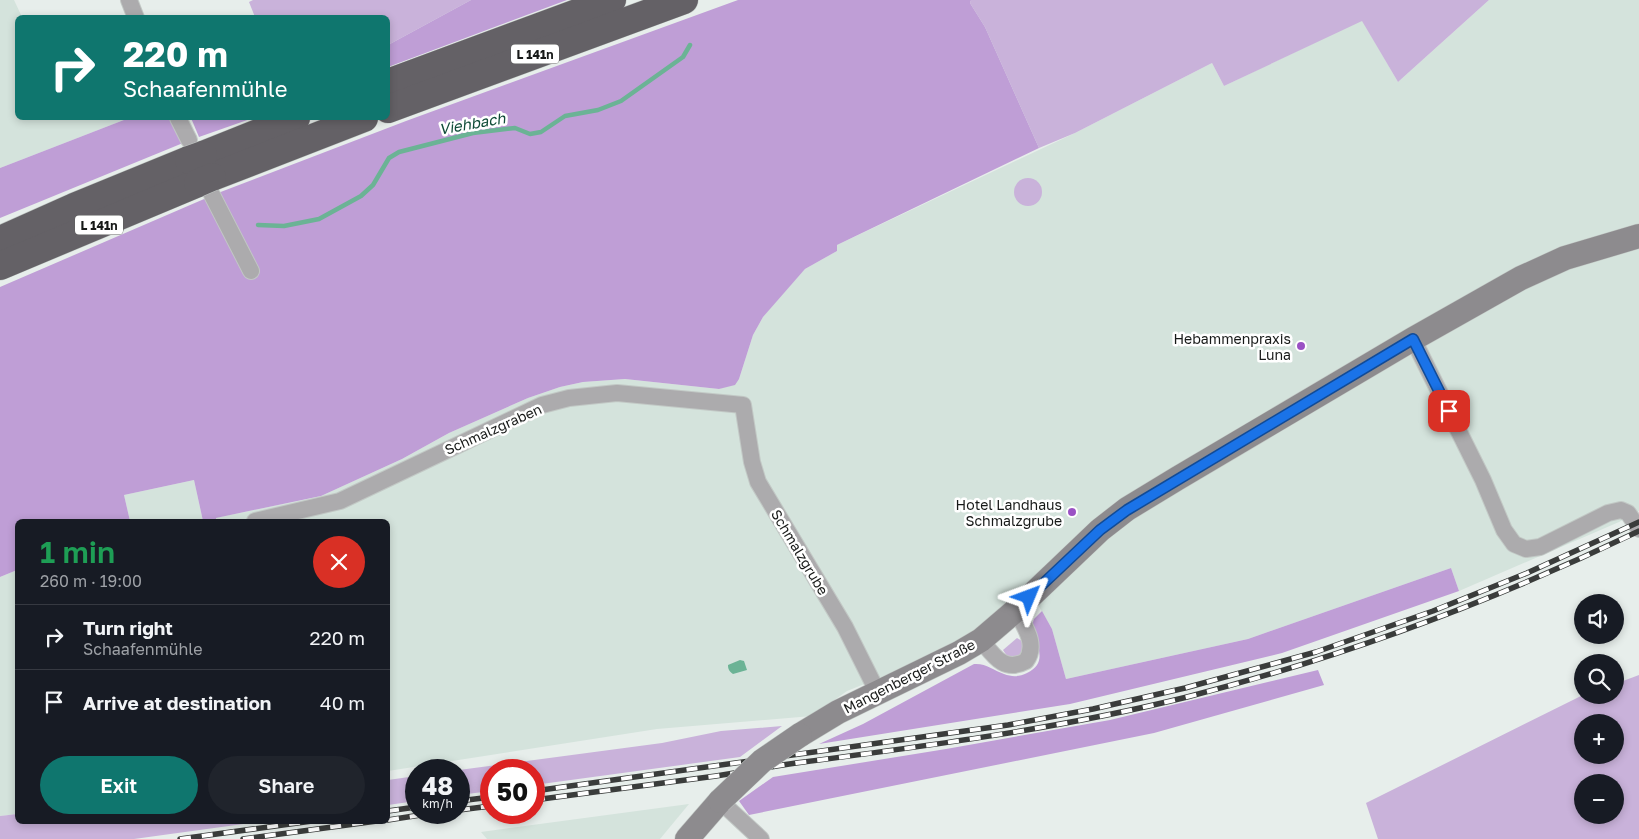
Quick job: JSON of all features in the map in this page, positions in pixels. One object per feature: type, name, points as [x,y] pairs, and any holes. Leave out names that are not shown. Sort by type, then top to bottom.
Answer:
[{"type":"highway","name":"L 141n","points":[[390,81],[612,0]]},
{"type":"highway","name":"L 141n","points":[[390,108],[684,0]]},
{"type":"highway","name":"L 141n","points":[[0,266],[201,168],[292,120]]},
{"type":"highway","name":"L 141n","points":[[0,240],[74,207],[357,120]]},
{"type":"main road","name":"Mangenberger Straße","points":[[687,839],[720,801],[762,761],[838,712],[959,653],[981,640],[1016,610],[1100,530],[1127,510],[1501,288],[1565,258],[1639,236]]},
{"type":"street","points":[[129,0],[135,15]]},
{"type":"street","points":[[179,120],[251,271]]},
{"type":"street","points":[[1413,339],[1479,472],[1504,530],[1514,544],[1526,550],[1540,547],[1608,513],[1618,511],[1628,513],[1639,528]]},
{"type":"street","name":"Schmalzgraben","points":[[263,519],[340,501],[534,409],[569,398],[617,393],[743,405]]},
{"type":"street","name":"Schmalzgrube","points":[[743,405],[752,462],[764,493],[845,627],[878,693]]},
{"type":"street","points":[[981,640],[997,660],[1014,665],[1026,661],[1032,651],[1032,646],[1016,610]]},
{"type":"street","points":[[720,801],[761,839]]},
{"type":"shaded area","points":[[0,0],[14,0],[21,15],[15,15],[15,120],[124,120],[0,168]]},
{"type":"shaded area","points":[[253,0],[471,0],[390,44],[390,15],[254,15],[249,2]]},
{"type":"shaded area","points":[[471,0],[567,0],[390,66],[390,44]]},
{"type":"shaded area","points":[[738,0],[971,0],[970,3],[985,27],[1039,148],[837,245],[837,251],[805,269],[763,317],[753,335],[739,379],[735,385],[719,389],[625,379],[583,382],[560,387],[528,398],[449,433],[402,459],[321,496],[216,519],[203,519],[194,480],[124,495],[130,519],[15,519],[15,571],[0,577],[0,287],[218,193],[406,121]]},
{"type":"shaded area","points":[[971,0],[1489,0],[1398,82],[1362,21],[1224,86],[1212,63],[1075,133],[1039,148],[985,27],[970,3]]},
{"type":"shaded area","points":[[1489,0],[1639,0],[1639,511],[1619,522],[1459,591],[1451,568],[1248,639],[1066,679],[1052,629],[1027,586],[962,640],[899,670],[847,691],[812,716],[657,729],[465,759],[405,759],[405,768],[390,771],[390,519],[215,519],[321,496],[402,459],[449,433],[528,398],[560,387],[583,382],[625,379],[719,389],[739,379],[753,335],[763,317],[775,302],[805,269],[837,251],[837,245],[1075,133],[1212,63],[1224,86],[1362,20],[1398,82]]},
{"type":"shaded area","points":[[124,120],[171,120],[183,143],[0,218],[0,168]]},
{"type":"shaded area","points":[[192,120],[247,120],[199,137]]},
{"type":"shaded area","points":[[1028,178],[1038,182],[1042,192],[1038,202],[1028,206],[1018,202],[1014,192],[1018,182]]},
{"type":"shaded area","points":[[194,480],[203,519],[130,519],[124,495]]},
{"type":"shaded area","points":[[1451,568],[1459,591],[1282,653],[1070,704],[819,744],[863,724],[974,664],[986,666],[1010,676],[1018,676],[1034,669],[1038,663],[1039,652],[1032,625],[1034,619],[1042,611],[1052,629],[1066,679],[1248,639]]},
{"type":"shaded area","points":[[15,571],[15,814],[0,816],[0,577]]},
{"type":"shaded area","points":[[1017,638],[1022,641],[1024,651],[1017,658],[1007,656],[1003,650]]},
{"type":"shaded area","points":[[740,660],[744,661],[747,670],[733,674],[729,670],[728,665]]},
{"type":"shaded area","points":[[1318,670],[1324,685],[1154,733],[749,815],[739,801],[773,777],[1110,720]]},
{"type":"shaded area","points":[[1639,675],[1639,839],[1378,839],[1366,803],[1574,699],[1574,704],[1624,704],[1624,681]]},
{"type":"shaded area","points":[[782,726],[740,757],[545,784],[545,759],[542,759],[662,743],[721,731]]},
{"type":"shaded area","points":[[480,767],[480,792],[470,794],[470,769]]},
{"type":"shaded area","points":[[405,778],[405,803],[390,805],[390,780]]},
{"type":"shaded area","points":[[689,804],[660,839],[487,839],[481,832]]},
{"type":"shaded area","points":[[15,814],[15,824],[243,824],[134,839],[0,839],[0,816]]},
{"type":"waterway","name":"Viehbach","points":[[258,225],[284,226],[319,219],[361,196],[373,185],[389,158],[399,152],[473,133],[515,128],[530,134],[541,132],[565,116],[598,110],[621,101],[683,57],[690,45]]},
{"type":"railway","points":[[545,789],[1008,725],[1093,709],[1185,688],[1316,652],[1433,611],[1527,573],[1639,522]]},
{"type":"railway","points":[[545,799],[992,736],[1090,718],[1187,697],[1303,664],[1417,625],[1529,581],[1639,531]]},
{"type":"railway","points":[[470,800],[480,798]]},
{"type":"railway","points":[[470,809],[480,807]]},
{"type":"railway","points":[[390,811],[405,809]]},
{"type":"railway","points":[[390,820],[405,817]]},
{"type":"railway","points":[[180,839],[290,824]]},
{"type":"railway","points":[[243,839],[355,824]]},
{"type":"place","name":"Hebammenpraxis Luna","points":[[1301,346]]},
{"type":"place","name":"Hotel Landhaus Schmalzgrube","points":[[1072,512]]},
{"type":"route","points":[[1029,597],[1100,530],[1127,510],[1413,339],[1449,411]]}]
